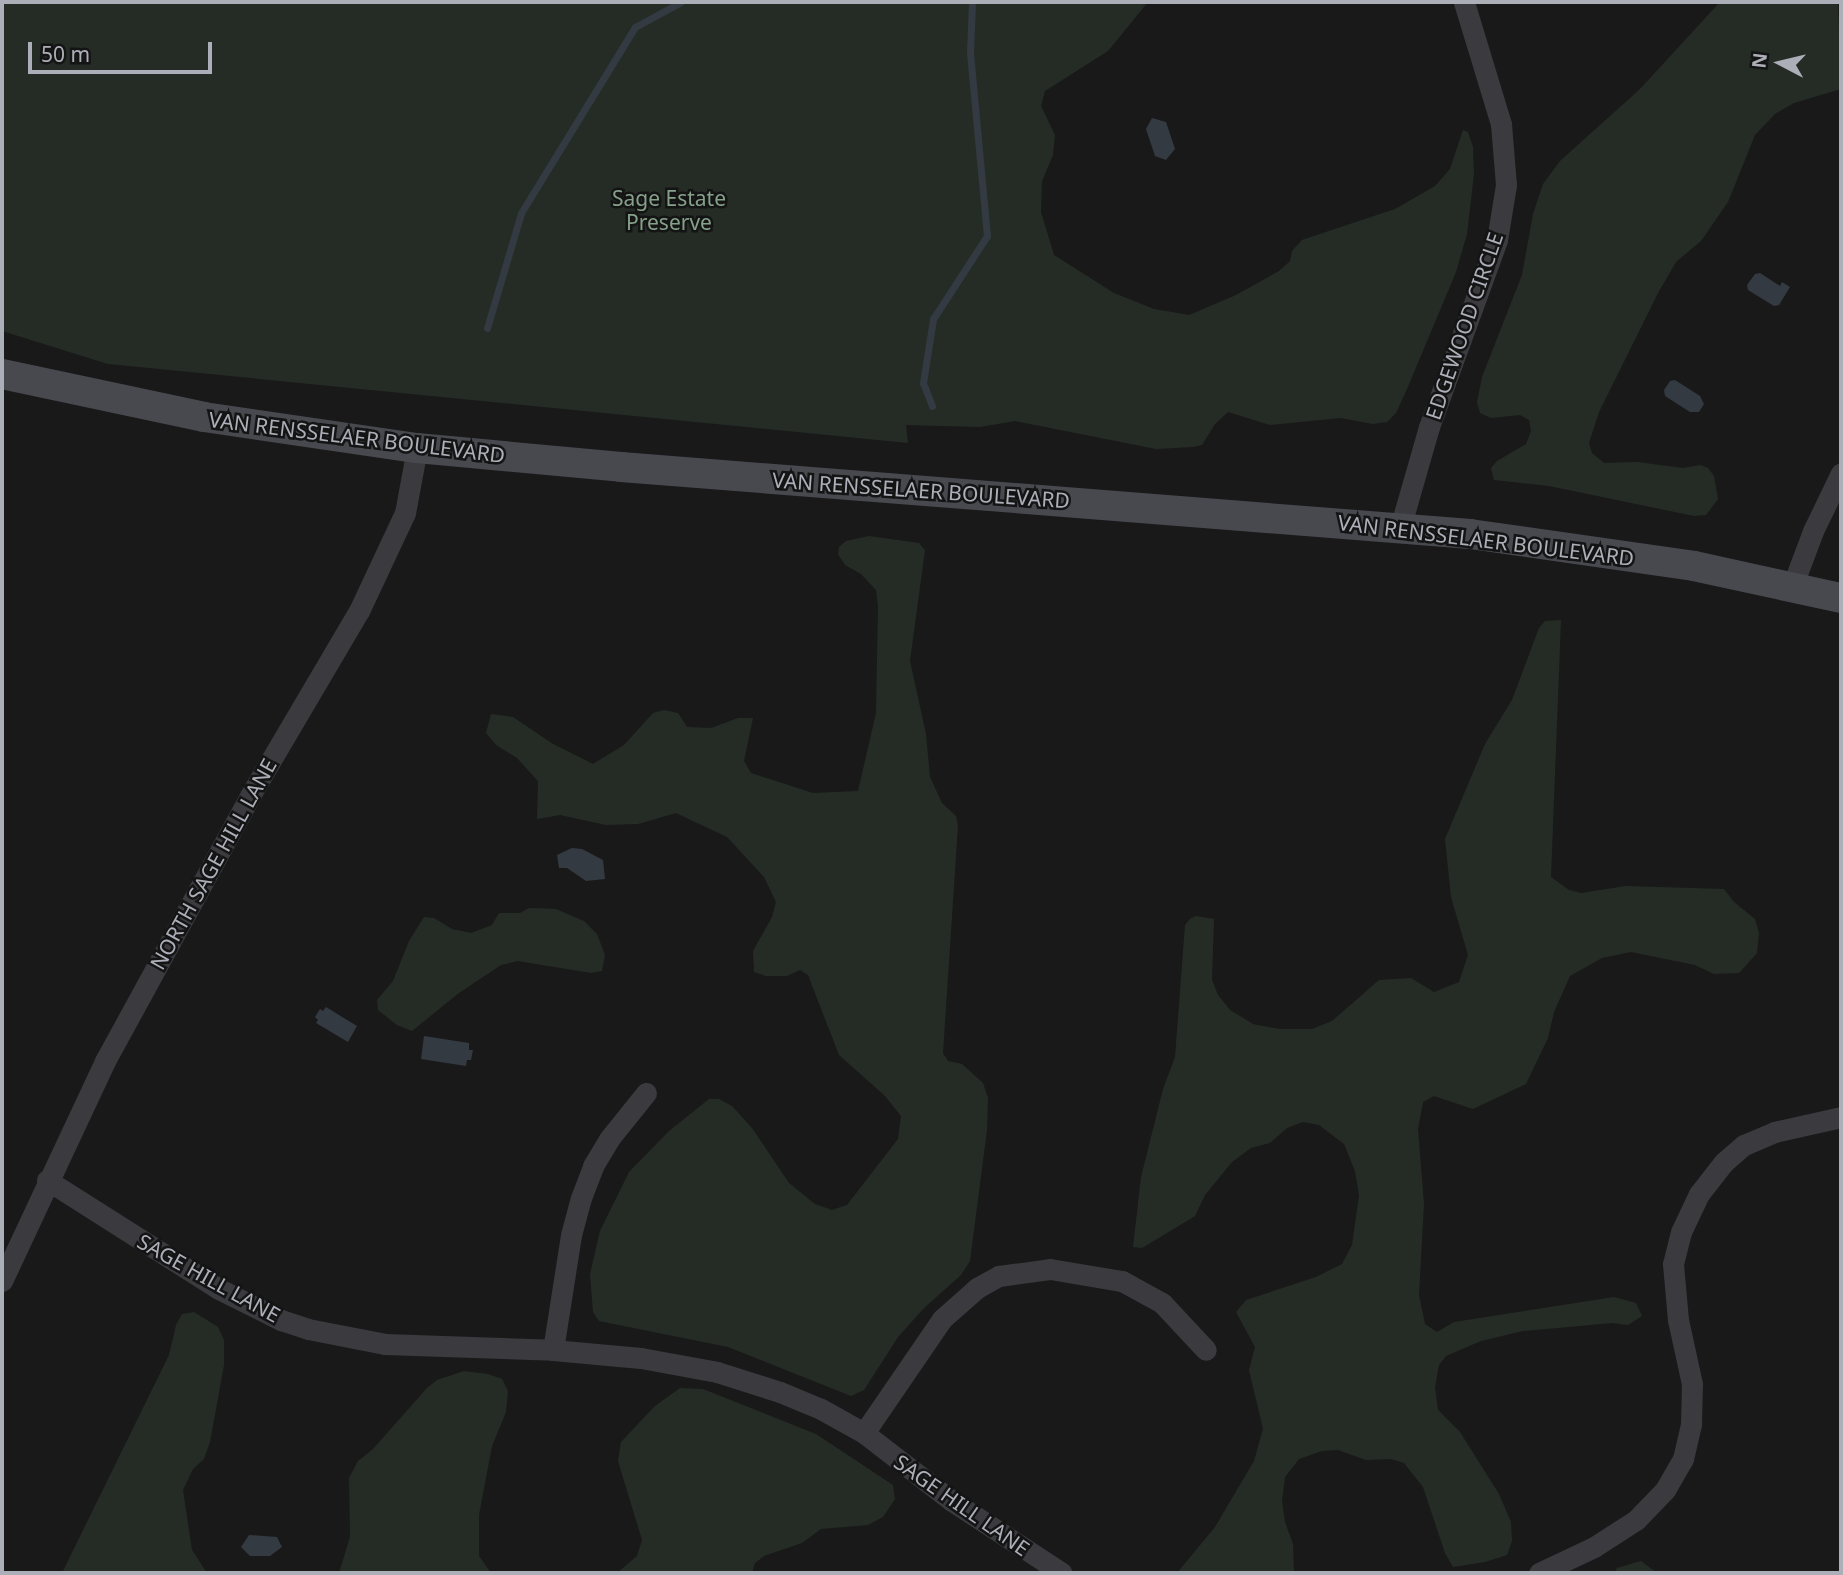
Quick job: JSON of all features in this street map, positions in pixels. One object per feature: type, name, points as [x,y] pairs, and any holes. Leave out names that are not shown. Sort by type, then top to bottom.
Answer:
[{"type":"main road","name":"VAN RENSSELAER BOULEVARD","points":[[2,374],[194,415],[416,448],[621,467],[1400,527],[1616,554],[1841,598]]},
{"type":"street","name":"EDGEWOOD CIRCLE","points":[[1400,527],[1429,427],[1497,240],[1505,195],[1506,156],[1501,124],[1464,2]]},
{"type":"street","name":"NORTH SAGE HILL LANE","points":[[2,1281],[47,1180],[105,1062],[251,794],[359,611],[405,513],[416,448]]},
{"type":"street","points":[[1793,587],[1813,531],[1841,473]]},
{"type":"street","points":[[553,1350],[571,1235],[581,1198],[593,1167],[609,1139],[646,1093]]},
{"type":"street","points":[[1539,1573],[1594,1547],[1636,1520],[1665,1490],[1683,1459],[1692,1414],[1692,1384],[1678,1320],[1674,1264],[1681,1231],[1699,1194],[1723,1163],[1744,1145],[1774,1132],[1841,1117]]},
{"type":"street","name":"SAGE HILL LANE","points":[[47,1180],[217,1288],[307,1329],[385,1344],[614,1355],[717,1372],[803,1401],[864,1433],[952,1501],[1062,1573]]},
{"type":"street","points":[[864,1433],[942,1319],[977,1288],[999,1276],[1049,1269],[1122,1281],[1162,1303],[1206,1350]]},
{"type":"green space","name":"Sage Estate Preserve","points":[[2,2],[1148,2],[1108,51],[1045,91],[1041,106],[1055,135],[1053,155],[1042,181],[1041,212],[1054,255],[1114,293],[1154,309],[1189,315],[1236,295],[1279,271],[1290,261],[1292,251],[1302,240],[1395,209],[1435,186],[1450,169],[1463,130],[1468,132],[1473,147],[1474,174],[1467,234],[1456,272],[1407,389],[1396,413],[1387,422],[1373,424],[1341,418],[1270,425],[1228,412],[1215,424],[1202,445],[1193,447],[1156,449],[1015,421],[980,427],[906,425],[908,443],[108,364],[2,331]]},
{"type":"green space","points":[[1720,2],[1838,2],[1841,89],[1794,103],[1775,114],[1755,135],[1728,202],[1701,241],[1676,262],[1658,293],[1599,412],[1589,443],[1592,453],[1604,463],[1637,462],[1683,468],[1700,465],[1708,468],[1714,476],[1718,499],[1706,515],[1694,516],[1549,486],[1494,480],[1491,468],[1497,461],[1526,444],[1531,431],[1529,420],[1520,415],[1491,418],[1480,413],[1477,402],[1482,377],[1522,275],[1533,214],[1543,184],[1560,161],[1640,89]]},
{"type":"green space","points":[[869,536],[919,543],[925,550],[910,661],[926,734],[930,777],[942,803],[956,816],[958,825],[943,1053],[948,1061],[962,1064],[983,1083],[988,1098],[987,1130],[970,1261],[961,1275],[923,1309],[898,1337],[864,1390],[851,1396],[728,1347],[599,1321],[593,1312],[590,1274],[600,1231],[629,1172],[669,1131],[709,1099],[719,1099],[732,1106],[752,1128],[789,1183],[815,1204],[832,1210],[847,1205],[898,1139],[901,1116],[885,1096],[839,1055],[808,975],[800,970],[787,976],[766,976],[754,972],[753,951],[772,917],[776,902],[764,877],[727,837],[676,813],[638,824],[606,825],[560,815],[537,819],[538,781],[517,758],[496,745],[486,733],[491,714],[513,717],[553,744],[593,764],[624,745],[653,713],[664,710],[678,713],[687,727],[711,728],[738,718],[753,718],[744,761],[751,773],[813,793],[858,791],[876,713],[878,606],[876,590],[861,574],[845,565],[838,554],[839,547],[846,541]]},
{"type":"green space","points":[[1561,620],[1551,877],[1569,890],[1581,893],[1626,886],[1724,889],[1734,902],[1755,919],[1759,933],[1757,953],[1739,973],[1714,974],[1695,965],[1631,952],[1602,958],[1570,976],[1554,1012],[1548,1038],[1526,1084],[1473,1109],[1434,1096],[1423,1102],[1418,1129],[1424,1204],[1419,1295],[1425,1324],[1437,1332],[1454,1322],[1614,1297],[1636,1303],[1642,1316],[1628,1325],[1612,1323],[1523,1331],[1481,1341],[1446,1356],[1439,1365],[1435,1387],[1438,1410],[1460,1432],[1499,1494],[1511,1522],[1512,1541],[1507,1555],[1453,1567],[1445,1553],[1423,1487],[1404,1463],[1391,1459],[1366,1460],[1338,1450],[1322,1451],[1299,1459],[1285,1477],[1282,1501],[1285,1522],[1293,1544],[1294,1573],[1177,1573],[1215,1527],[1254,1461],[1263,1429],[1249,1370],[1255,1347],[1236,1312],[1246,1300],[1316,1277],[1342,1264],[1352,1245],[1359,1195],[1355,1171],[1344,1144],[1319,1125],[1303,1122],[1287,1128],[1270,1143],[1251,1148],[1232,1162],[1205,1195],[1195,1216],[1142,1248],[1133,1247],[1141,1177],[1163,1089],[1175,1057],[1185,925],[1196,916],[1214,919],[1212,980],[1218,995],[1230,1010],[1253,1024],[1279,1029],[1312,1029],[1332,1021],[1379,980],[1411,978],[1434,992],[1459,982],[1468,955],[1451,897],[1445,839],[1485,744],[1512,700],[1539,628],[1545,621]]},
{"type":"green space","points":[[529,908],[556,909],[584,921],[597,934],[605,955],[602,971],[591,973],[518,961],[501,965],[459,993],[412,1031],[397,1025],[378,1010],[377,1000],[393,981],[409,941],[424,917],[434,918],[452,929],[471,933],[492,925],[499,913],[520,913]]},
{"type":"green space","points":[[194,1312],[218,1327],[224,1340],[224,1365],[210,1442],[204,1459],[193,1469],[183,1490],[192,1550],[207,1573],[62,1573],[169,1355],[176,1325],[182,1314]]},
{"type":"green space","points":[[464,1371],[502,1379],[508,1391],[506,1412],[492,1446],[479,1515],[479,1556],[491,1573],[339,1573],[350,1537],[349,1478],[358,1461],[373,1449],[427,1388],[437,1380]]},
{"type":"green space","points":[[680,1388],[703,1389],[816,1434],[893,1485],[895,1499],[883,1517],[868,1525],[821,1529],[802,1543],[764,1556],[755,1563],[752,1573],[617,1573],[637,1556],[642,1540],[618,1461],[621,1442],[655,1406]]},
{"type":"green space","points":[[1641,1561],[1657,1573],[1614,1573],[1617,1568]]},
{"type":"shaded area","points":[[1152,118],[1166,122],[1175,149],[1166,160],[1155,156],[1146,129]]},
{"type":"shaded area","points":[[1760,273],[1780,286],[1782,282],[1790,287],[1779,305],[1774,306],[1748,290],[1747,285],[1755,274]]},
{"type":"shaded area","points":[[1675,380],[1700,396],[1704,404],[1699,412],[1690,412],[1665,396],[1664,390],[1670,381]]},
{"type":"shaded area","points":[[572,848],[582,849],[603,860],[605,879],[586,881],[567,868],[559,868],[557,855]]},
{"type":"shaded area","points":[[326,1007],[357,1026],[348,1042],[316,1023],[318,1020],[315,1017],[320,1009],[323,1011]]},
{"type":"shaded area","points":[[424,1036],[469,1043],[469,1050],[473,1050],[471,1060],[467,1060],[466,1066],[421,1059]]},
{"type":"shaded area","points":[[249,1535],[277,1537],[282,1547],[270,1556],[250,1556],[241,1547]]},
{"type":"waterway","points":[[487,328],[521,213],[635,27],[681,2]]},
{"type":"waterway","points":[[932,406],[923,383],[933,319],[987,236],[970,52],[972,2]]}]
